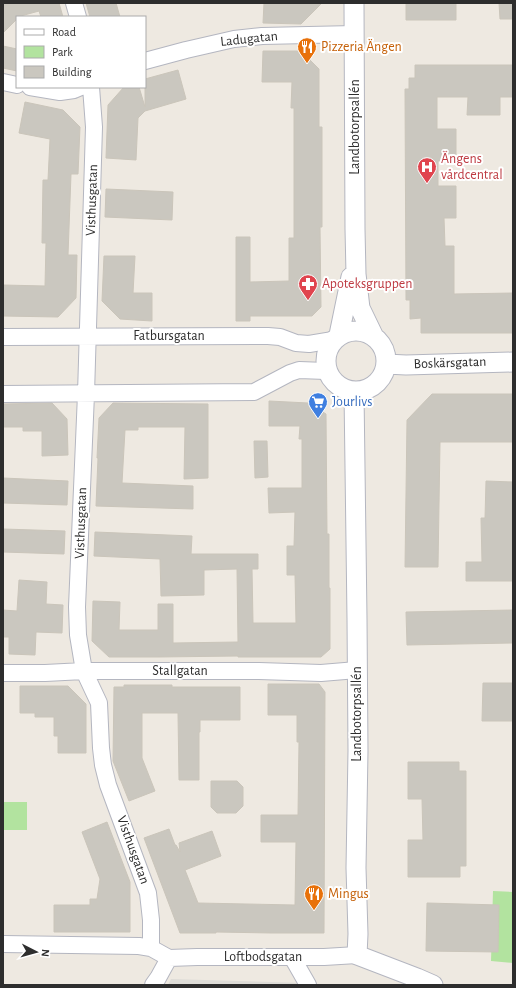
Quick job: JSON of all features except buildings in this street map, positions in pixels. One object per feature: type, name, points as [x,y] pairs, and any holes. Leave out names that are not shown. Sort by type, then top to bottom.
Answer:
[{"type":"street","points":[[74,3],[78,16]]},
{"type":"street","name":"Landbotorpsallén","points":[[354,3],[356,274],[360,308],[374,337]]},
{"type":"street","name":"Ladugatan","points":[[146,61],[234,38],[355,34]]},
{"type":"street","points":[[3,82],[16,85]]},
{"type":"street","points":[[36,88],[60,92],[79,88]]},
{"type":"street","name":"Visthusgatan","points":[[90,88],[94,127],[86,394],[77,607],[78,635],[84,671],[99,703],[101,748],[103,766],[108,785],[148,893],[151,920],[151,948]]},
{"type":"street","name":"Landbotorpsallén","points":[[336,338],[356,252]]},
{"type":"street","points":[[357,331],[366,332],[374,337],[381,344],[385,353],[386,364],[383,375],[376,384],[366,390],[354,392],[342,389],[332,382],[326,371],[326,353],[336,338],[348,332],[357,331]]},
{"type":"street","name":"Fatbursgatan","points":[[3,337],[268,336],[280,337],[309,344],[336,338]]},
{"type":"street","name":"Boskärsgatan","points":[[386,364],[406,365],[513,362]]},
{"type":"street","points":[[3,394],[254,392],[290,373],[299,370],[326,371]]},
{"type":"street","name":"Landbotorpsallén","points":[[354,392],[358,751],[356,868],[358,934],[357,955]]},
{"type":"street","name":"Stallgatan","points":[[3,673],[45,674],[84,671],[259,671],[321,673],[357,670]]},
{"type":"street","points":[[3,944],[139,946],[151,948],[169,958],[153,985]]},
{"type":"street","points":[[357,955],[433,985]]},
{"type":"street","name":"Loftbodsgatan","points":[[169,958],[324,957],[357,955]]},
{"type":"street","points":[[292,957],[308,985]]},
{"type":"green space","points":[[3,802],[27,802],[27,830],[3,830]]},
{"type":"green space","points":[[493,891],[513,892],[513,963],[491,961]]},
{"type":"shaded area","points":[[171,979],[304,983],[306,985],[168,985]]},
{"type":"place","name":"Pizzeria Ängen","points":[[307,64]]},
{"type":"place","name":"Ängens vårdcentral","points":[[427,184]]},
{"type":"place","name":"Apoteksgruppen","points":[[308,301]]},
{"type":"place","name":"Jourlivs","points":[[318,419]]},
{"type":"place","name":"Mingus","points":[[314,911]]}]
